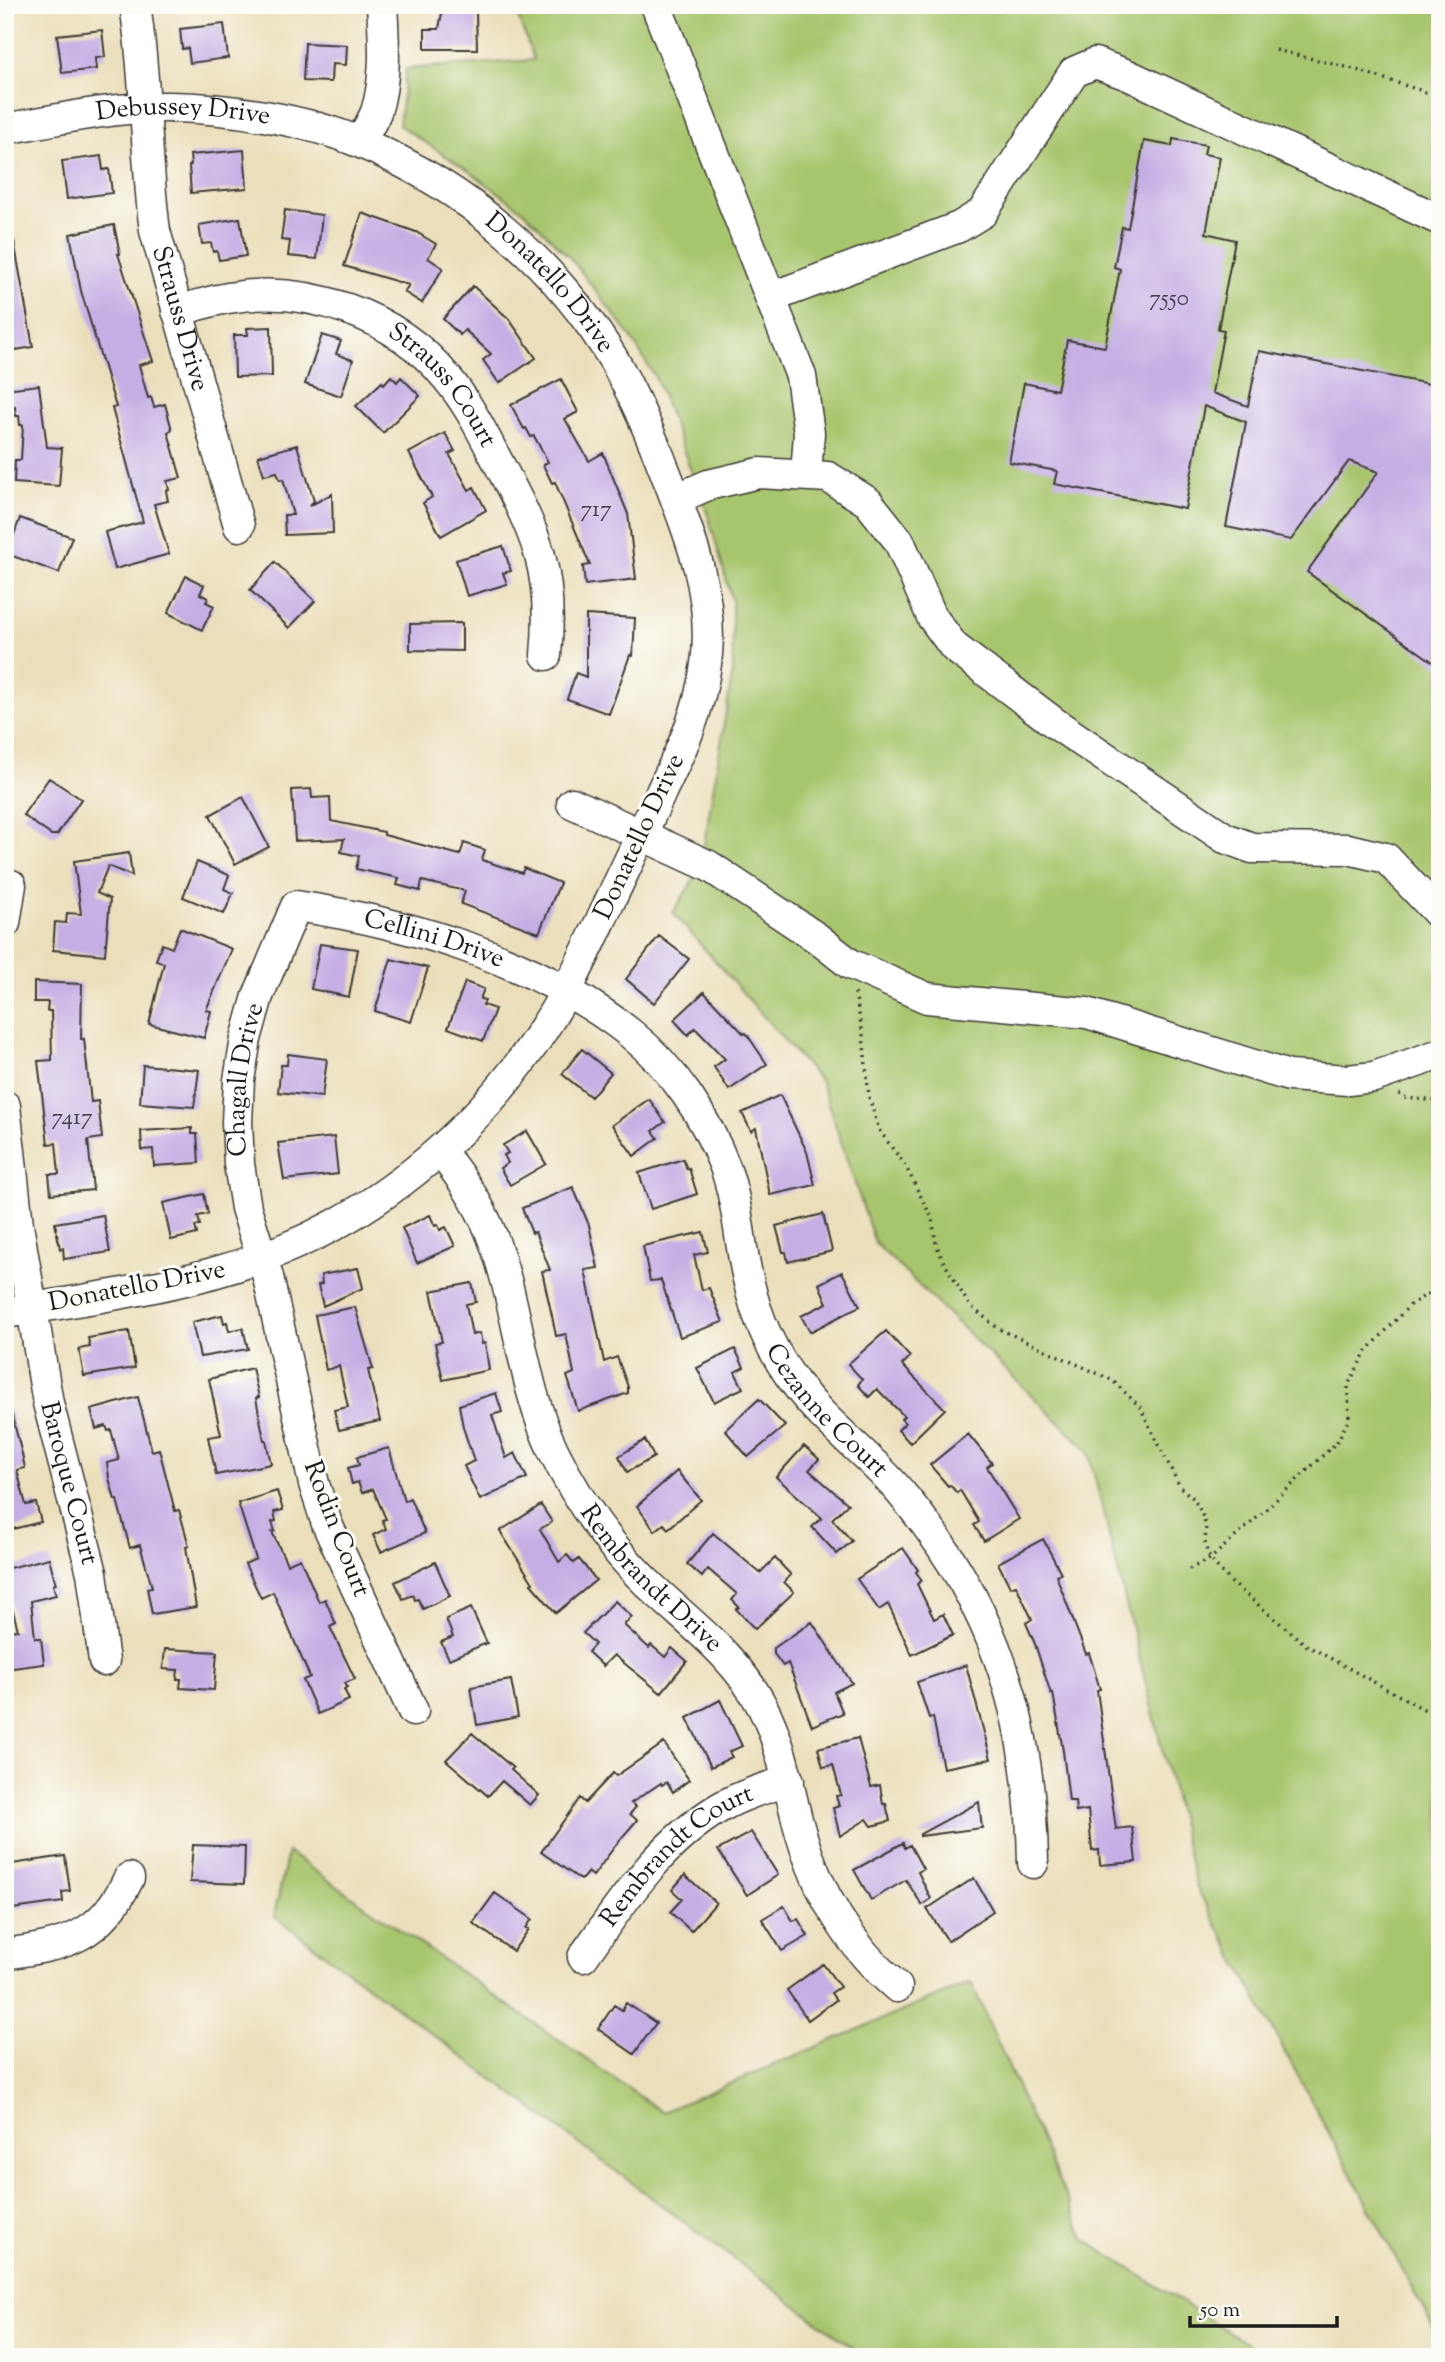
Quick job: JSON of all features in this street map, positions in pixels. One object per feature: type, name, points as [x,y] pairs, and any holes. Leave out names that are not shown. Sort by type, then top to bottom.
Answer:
[{"type":"street","name":"Strauss Drive","points":[[135,5],[142,49],[150,191],[155,231],[239,526]]},
{"type":"street","points":[[360,142],[376,113],[382,77],[382,5]]},
{"type":"street","points":[[656,5],[801,376],[808,433],[806,475]]},
{"type":"street","points":[[766,284],[959,226],[982,213],[1074,72],[1095,63],[1128,75],[1440,220]]},
{"type":"street","name":"Debussey Drive","points":[[5,129],[94,113],[145,108],[223,110],[260,116],[360,142]]},
{"type":"street","name":"Donatello Drive","points":[[19,1310],[173,1285],[262,1259],[358,1212],[402,1182],[440,1151],[516,1070],[566,992],[690,731],[701,698],[709,627],[698,557],[641,412],[615,362],[582,313],[548,273],[512,238],[470,204],[424,175],[360,142]]},
{"type":"street","name":"Strauss Court","points":[[177,311],[230,297],[302,297],[335,304],[370,318],[398,334],[422,353],[446,376],[468,405],[530,523],[540,548],[547,583],[549,618],[546,655]]},
{"type":"street","points":[[676,499],[708,485],[760,473],[828,477],[867,502],[899,541],[932,617],[954,647],[1056,724],[1225,838],[1252,848],[1348,849],[1387,858],[1440,915]]},
{"type":"street","points":[[572,803],[709,866],[817,938],[850,964],[927,998],[1087,1013],[1289,1076],[1348,1080],[1374,1077],[1440,1054]]},
{"type":"street","points":[[5,923],[10,884]]},
{"type":"street","name":"Cellini Drive","points":[[296,906],[398,925],[511,965],[566,992]]},
{"type":"street","name":"Chagall Drive","points":[[262,1259],[246,1208],[239,1164],[239,1080],[246,1039],[258,996],[296,906]]},
{"type":"street","name":"Cezanne Court","points":[[566,992],[603,1013],[633,1036],[662,1064],[688,1097],[709,1131],[725,1169],[736,1210],[748,1283],[760,1320],[775,1352],[796,1384],[821,1414],[900,1491],[931,1530],[964,1582],[1003,1666],[1018,1717],[1027,1762],[1033,1863]]},
{"type":"street","name":"Baroque Court","points":[[5,1106],[7,1149],[18,1225],[19,1310],[48,1403],[92,1573],[104,1661]]},
{"type":"street","name":"Rembrandt Drive","points":[[440,1151],[472,1195],[490,1230],[502,1265],[535,1402],[552,1448],[575,1491],[628,1563],[658,1594],[722,1650],[745,1678],[777,1739],[799,1826],[820,1888],[859,1949],[897,1987]]},
{"type":"street","name":"Rodin Court","points":[[262,1259],[314,1484],[327,1524],[412,1711]]},
{"type":"street","name":"Rembrandt Court","points":[[583,1957],[642,1874],[665,1849],[692,1826],[721,1807],[752,1792],[789,1781]]},
{"type":"street","points":[[5,1954],[66,1942],[87,1931],[112,1908],[128,1878]]},
{"type":"path","points":[[1276,50],[1350,68],[1426,93],[1440,89]]},
{"type":"path","points":[[850,964],[863,1035],[869,1097],[878,1130],[905,1165],[932,1218],[942,1259],[969,1305],[999,1329],[1112,1380],[1140,1408],[1180,1487],[1193,1497],[1206,1525],[1205,1545],[1210,1559],[1231,1582],[1306,1645],[1440,1718]]},
{"type":"path","points":[[1189,1569],[1210,1559],[1337,1442],[1349,1419],[1348,1385],[1365,1353],[1410,1305],[1440,1286]]},
{"type":"green space","points":[[514,5],[1440,5],[1440,2340],[1196,1886],[1088,1450],[875,1243],[821,1082],[673,913],[700,869],[733,670],[732,600],[708,515],[656,379],[629,334],[571,259],[525,212],[399,125],[406,69],[534,60]]},
{"type":"green space","points":[[288,1852],[662,2112],[971,1982],[1085,2240],[1268,2357],[865,2357],[274,1916]]},
{"type":"building","points":[[442,12],[476,12],[477,49],[425,49],[425,29],[439,29]]},
{"type":"building","points":[[224,24],[228,58],[190,63],[188,48],[182,49],[180,29]]},
{"type":"building","points":[[102,30],[105,57],[95,58],[96,69],[62,73],[57,35]]},
{"type":"building","points":[[305,43],[347,45],[346,65],[332,64],[331,82],[303,81]]},
{"type":"building","points":[[1173,139],[1206,145],[1204,154],[1220,157],[1206,233],[1235,240],[1218,329],[1224,330],[1212,393],[1248,406],[1259,351],[1440,386],[1440,667],[1307,572],[1378,472],[1349,461],[1291,540],[1226,527],[1246,422],[1204,406],[1185,509],[1054,484],[1057,471],[1009,462],[1024,383],[1057,390],[1067,340],[1105,347],[1120,269],[1114,267],[1122,227],[1128,228],[1144,141],[1172,146]]},
{"type":"building","points":[[244,150],[247,188],[191,193],[190,155]]},
{"type":"building","points":[[101,156],[103,170],[109,169],[112,193],[67,199],[62,161]]},
{"type":"building","points":[[285,210],[322,215],[317,259],[288,256],[290,241],[281,240]]},
{"type":"building","points":[[362,213],[416,232],[436,244],[428,258],[443,268],[422,303],[404,292],[409,285],[344,266]]},
{"type":"building","points":[[240,218],[246,256],[219,260],[211,243],[202,244],[199,225]]},
{"type":"building","points":[[114,225],[118,254],[153,361],[139,365],[148,398],[151,397],[154,407],[165,404],[172,430],[168,432],[181,478],[167,481],[168,501],[154,504],[169,554],[115,569],[105,532],[143,522],[112,408],[116,407],[81,291],[70,234]]},
{"type":"building","points":[[14,241],[33,347],[5,352],[5,242]]},
{"type":"building","points":[[473,286],[509,319],[536,358],[499,383],[483,360],[491,354],[465,330],[460,335],[443,319]]},
{"type":"building","points":[[271,327],[272,376],[235,377],[234,335],[248,335],[247,328]]},
{"type":"building","points":[[322,335],[341,341],[336,354],[353,360],[341,396],[305,384]]},
{"type":"building","points":[[391,376],[397,382],[401,377],[420,396],[383,433],[356,406]]},
{"type":"building","points":[[561,379],[578,412],[565,419],[589,461],[603,453],[628,514],[636,579],[585,585],[583,566],[590,565],[555,482],[552,483],[543,465],[548,462],[534,436],[531,437],[526,428],[524,429],[511,405]]},
{"type":"building","points":[[39,385],[47,447],[62,448],[59,486],[14,483],[15,460],[21,460],[23,425],[20,425],[19,416],[16,416],[15,407],[5,408],[5,389]]},
{"type":"building","points":[[445,433],[455,451],[449,454],[469,490],[474,487],[486,510],[441,536],[423,503],[432,497],[409,453]]},
{"type":"building","points":[[297,445],[314,501],[309,506],[332,494],[333,533],[285,535],[284,515],[293,515],[283,479],[280,480],[277,472],[264,475],[258,456]]},
{"type":"building","points":[[20,518],[72,537],[59,573],[7,554]]},
{"type":"building","points":[[503,546],[511,571],[503,573],[507,584],[467,596],[456,560]]},
{"type":"building","points":[[275,562],[315,601],[289,628],[250,590]]},
{"type":"building","points":[[186,576],[204,585],[200,594],[208,598],[206,602],[214,606],[202,630],[168,613]]},
{"type":"building","points":[[586,615],[635,618],[633,656],[630,655],[609,714],[567,699],[576,673],[586,677]]},
{"type":"building","points":[[462,623],[462,651],[410,650],[410,624]]},
{"type":"building","points":[[49,778],[81,799],[57,835],[51,835],[23,815]]},
{"type":"building","points":[[311,789],[312,798],[330,797],[331,821],[384,832],[384,835],[460,855],[464,843],[485,850],[482,860],[522,873],[524,868],[560,883],[539,933],[461,904],[465,891],[422,881],[420,891],[397,885],[399,878],[356,869],[359,856],[341,852],[344,839],[295,841],[292,790]]},
{"type":"building","points":[[243,797],[269,847],[235,864],[210,815]]},
{"type":"building","points":[[129,853],[132,876],[108,866],[97,893],[110,899],[105,955],[53,950],[55,922],[66,923],[67,913],[81,914],[74,861]]},
{"type":"building","points":[[197,862],[229,875],[224,889],[233,893],[224,914],[183,897]]},
{"type":"building","points":[[180,928],[232,949],[206,1010],[211,1011],[204,1038],[149,1024],[164,963],[156,960],[162,944],[172,948]]},
{"type":"building","points":[[659,936],[689,959],[654,1003],[626,979]]},
{"type":"building","points":[[320,944],[358,949],[349,997],[311,989]]},
{"type":"building","points":[[391,959],[428,968],[411,1022],[375,1011]]},
{"type":"building","points":[[34,982],[82,984],[81,1039],[84,1039],[91,1102],[98,1101],[102,1138],[88,1140],[93,1190],[51,1194],[49,1174],[59,1174],[56,1143],[48,1144],[38,1061],[52,1060],[51,1011],[47,1011],[48,1002],[34,1002]]},
{"type":"building","points":[[465,982],[484,989],[480,999],[485,1000],[483,1005],[495,1009],[483,1041],[448,1028]]},
{"type":"building","points":[[704,992],[744,1034],[746,1033],[767,1064],[729,1090],[714,1067],[725,1059],[695,1028],[688,1035],[674,1020]]},
{"type":"building","points":[[582,1049],[611,1073],[591,1097],[562,1074]]},
{"type":"building","points":[[288,1054],[327,1059],[322,1097],[278,1092],[281,1065],[287,1065]]},
{"type":"building","points":[[143,1065],[199,1070],[194,1107],[140,1103]]},
{"type":"building","points":[[780,1095],[807,1152],[815,1185],[770,1195],[756,1128],[751,1131],[742,1113]]},
{"type":"building","points":[[649,1099],[665,1122],[653,1131],[658,1138],[634,1156],[612,1125]]},
{"type":"building","points":[[192,1128],[192,1134],[197,1134],[199,1163],[154,1166],[153,1149],[142,1150],[141,1131]]},
{"type":"building","points":[[527,1131],[546,1164],[510,1185],[500,1168],[508,1163],[504,1155],[508,1153],[503,1145]]},
{"type":"building","points":[[334,1137],[338,1174],[284,1180],[278,1143]]},
{"type":"building","points":[[683,1159],[687,1169],[689,1168],[697,1194],[651,1209],[639,1173]]},
{"type":"building","points":[[573,1187],[589,1225],[598,1268],[585,1270],[604,1362],[617,1357],[628,1387],[628,1393],[578,1411],[567,1376],[574,1373],[566,1334],[556,1336],[542,1271],[550,1270],[522,1208]]},
{"type":"building","points":[[204,1194],[208,1214],[198,1216],[200,1225],[195,1226],[197,1234],[171,1240],[163,1203]]},
{"type":"building","points":[[823,1214],[832,1251],[788,1262],[776,1226]]},
{"type":"building","points":[[103,1215],[110,1252],[64,1259],[55,1223]]},
{"type":"building","points":[[430,1215],[440,1230],[446,1227],[455,1246],[417,1263],[402,1228]]},
{"type":"building","points":[[703,1232],[708,1252],[694,1255],[702,1290],[709,1288],[723,1322],[680,1337],[661,1280],[650,1281],[643,1246]]},
{"type":"building","points":[[358,1268],[363,1288],[323,1306],[318,1285],[322,1284],[321,1275]]},
{"type":"building","points":[[842,1272],[860,1306],[810,1332],[801,1316],[827,1303],[819,1284]]},
{"type":"building","points":[[472,1283],[476,1302],[466,1304],[472,1335],[480,1333],[482,1344],[485,1343],[489,1370],[443,1380],[435,1343],[442,1342],[431,1291]]},
{"type":"building","points":[[355,1307],[373,1369],[368,1370],[380,1421],[339,1430],[334,1410],[348,1407],[339,1366],[326,1370],[315,1315]]},
{"type":"building","points":[[222,1315],[229,1331],[243,1328],[248,1349],[200,1357],[192,1322]]},
{"type":"building","points":[[129,1331],[135,1368],[84,1376],[79,1349],[90,1347],[88,1338]]},
{"type":"building","points":[[886,1331],[910,1357],[902,1365],[945,1409],[910,1443],[898,1430],[905,1423],[901,1419],[904,1416],[877,1389],[869,1397],[858,1385],[862,1379],[848,1364]]},
{"type":"building","points":[[735,1349],[744,1367],[735,1372],[743,1388],[714,1402],[697,1368]]},
{"type":"building","points":[[252,1368],[259,1397],[256,1398],[264,1440],[271,1464],[216,1475],[208,1437],[221,1435],[209,1379]]},
{"type":"building","points":[[496,1393],[502,1412],[492,1415],[506,1458],[515,1453],[527,1478],[480,1500],[464,1466],[474,1461],[459,1405]]},
{"type":"building","points":[[138,1397],[152,1451],[159,1449],[175,1511],[179,1510],[189,1546],[186,1547],[196,1607],[152,1614],[147,1588],[152,1587],[140,1545],[130,1548],[115,1500],[107,1463],[119,1460],[111,1430],[108,1431],[106,1426],[96,1429],[91,1410]]},
{"type":"building","points":[[759,1399],[785,1426],[748,1457],[725,1430]]},
{"type":"building","points":[[5,1411],[11,1411],[22,1454],[25,1468],[17,1470],[26,1505],[36,1503],[41,1522],[5,1531]]},
{"type":"building","points":[[968,1434],[992,1463],[987,1467],[1019,1519],[984,1541],[974,1525],[979,1522],[960,1490],[957,1493],[948,1486],[930,1465]]},
{"type":"building","points":[[645,1440],[654,1457],[627,1472],[619,1456]]},
{"type":"building","points":[[804,1446],[819,1459],[809,1470],[848,1504],[832,1519],[852,1541],[837,1554],[812,1527],[822,1518],[776,1477]]},
{"type":"building","points":[[389,1448],[404,1501],[410,1498],[425,1533],[381,1552],[373,1535],[386,1529],[382,1520],[386,1519],[373,1489],[362,1493],[358,1482],[352,1484],[348,1468],[359,1465],[357,1457]]},
{"type":"building","points":[[677,1471],[701,1500],[668,1529],[664,1524],[655,1531],[637,1506]]},
{"type":"building","points":[[277,1491],[283,1510],[274,1512],[276,1521],[272,1522],[275,1531],[272,1532],[287,1564],[300,1558],[319,1602],[325,1599],[336,1624],[330,1627],[355,1679],[345,1683],[347,1687],[344,1689],[349,1700],[318,1714],[303,1680],[310,1677],[273,1592],[261,1598],[245,1564],[256,1559],[238,1503]]},
{"type":"building","points":[[541,1505],[552,1522],[540,1529],[559,1562],[567,1555],[574,1563],[579,1559],[596,1580],[556,1613],[531,1584],[533,1583],[500,1531]]},
{"type":"building","points":[[713,1533],[760,1573],[775,1558],[791,1575],[784,1582],[794,1592],[755,1629],[736,1609],[739,1607],[732,1600],[737,1594],[708,1569],[702,1577],[687,1564]]},
{"type":"building","points":[[1043,1539],[1061,1573],[1056,1575],[1086,1654],[1089,1653],[1100,1689],[1097,1690],[1116,1829],[1132,1827],[1136,1862],[1100,1865],[1099,1850],[1092,1851],[1088,1810],[1076,1812],[1075,1801],[1069,1801],[1053,1693],[1051,1694],[1026,1623],[1032,1619],[1016,1585],[1010,1587],[998,1563]]},
{"type":"building","points":[[903,1548],[918,1570],[916,1572],[922,1580],[917,1584],[934,1619],[943,1614],[953,1635],[912,1655],[888,1604],[879,1610],[857,1579]]},
{"type":"building","points":[[49,1558],[56,1595],[31,1601],[35,1638],[41,1638],[44,1664],[5,1669],[5,1631],[18,1630],[5,1580],[5,1569]]},
{"type":"building","points":[[435,1562],[450,1596],[423,1609],[413,1595],[403,1599],[395,1582]]},
{"type":"building","points":[[615,1601],[632,1617],[624,1625],[649,1648],[651,1645],[665,1657],[672,1648],[687,1661],[661,1693],[614,1655],[603,1666],[588,1652],[595,1644],[583,1633]]},
{"type":"building","points":[[471,1608],[487,1643],[449,1659],[441,1642],[453,1637],[446,1619]]},
{"type":"building","points":[[812,1622],[852,1683],[834,1692],[843,1713],[812,1726],[788,1663],[783,1666],[774,1654],[774,1648]]},
{"type":"building","points":[[165,1649],[217,1652],[214,1690],[180,1688],[178,1670],[163,1669]]},
{"type":"building","points":[[966,1665],[991,1759],[943,1768],[933,1717],[929,1718],[917,1682]]},
{"type":"building","points":[[511,1680],[518,1717],[477,1725],[471,1687]]},
{"type":"building","points":[[720,1700],[742,1746],[729,1752],[732,1757],[711,1767],[687,1718]]},
{"type":"building","points":[[472,1733],[513,1768],[511,1770],[539,1795],[530,1805],[502,1781],[488,1796],[446,1760]]},
{"type":"building","points":[[858,1738],[871,1787],[880,1785],[883,1804],[886,1804],[890,1821],[872,1826],[867,1819],[840,1836],[833,1808],[839,1806],[836,1796],[841,1795],[833,1765],[823,1767],[818,1748]]},
{"type":"building","points":[[664,1743],[689,1780],[673,1792],[667,1782],[662,1785],[661,1783],[631,1803],[636,1807],[630,1814],[637,1820],[593,1876],[588,1872],[581,1880],[541,1852],[580,1798],[585,1803],[613,1773],[616,1776]]},
{"type":"building","points":[[979,1802],[982,1828],[920,1836],[920,1834]]},
{"type":"building","points":[[751,1832],[778,1875],[747,1895],[718,1850]]},
{"type":"building","points":[[903,1843],[905,1848],[910,1845],[923,1869],[918,1872],[931,1899],[922,1905],[906,1880],[871,1900],[854,1870]]},
{"type":"building","points":[[193,1845],[245,1847],[244,1884],[190,1882]]},
{"type":"building","points":[[65,1856],[70,1891],[62,1892],[63,1902],[5,1910],[5,1865]]},
{"type":"building","points":[[685,1875],[716,1903],[691,1931],[670,1912],[682,1899],[672,1890]]},
{"type":"building","points":[[974,1878],[993,1911],[948,1941],[927,1909]]},
{"type":"building","points":[[495,1893],[532,1919],[526,1928],[529,1929],[513,1951],[473,1923]]},
{"type":"building","points":[[784,1906],[793,1921],[798,1919],[808,1936],[782,1951],[762,1919]]},
{"type":"building","points":[[823,1964],[840,1987],[831,1993],[836,2000],[808,2020],[787,1990]]},
{"type":"building","points":[[626,2003],[656,2023],[634,2054],[598,2029],[614,2005],[622,2010]]}]
